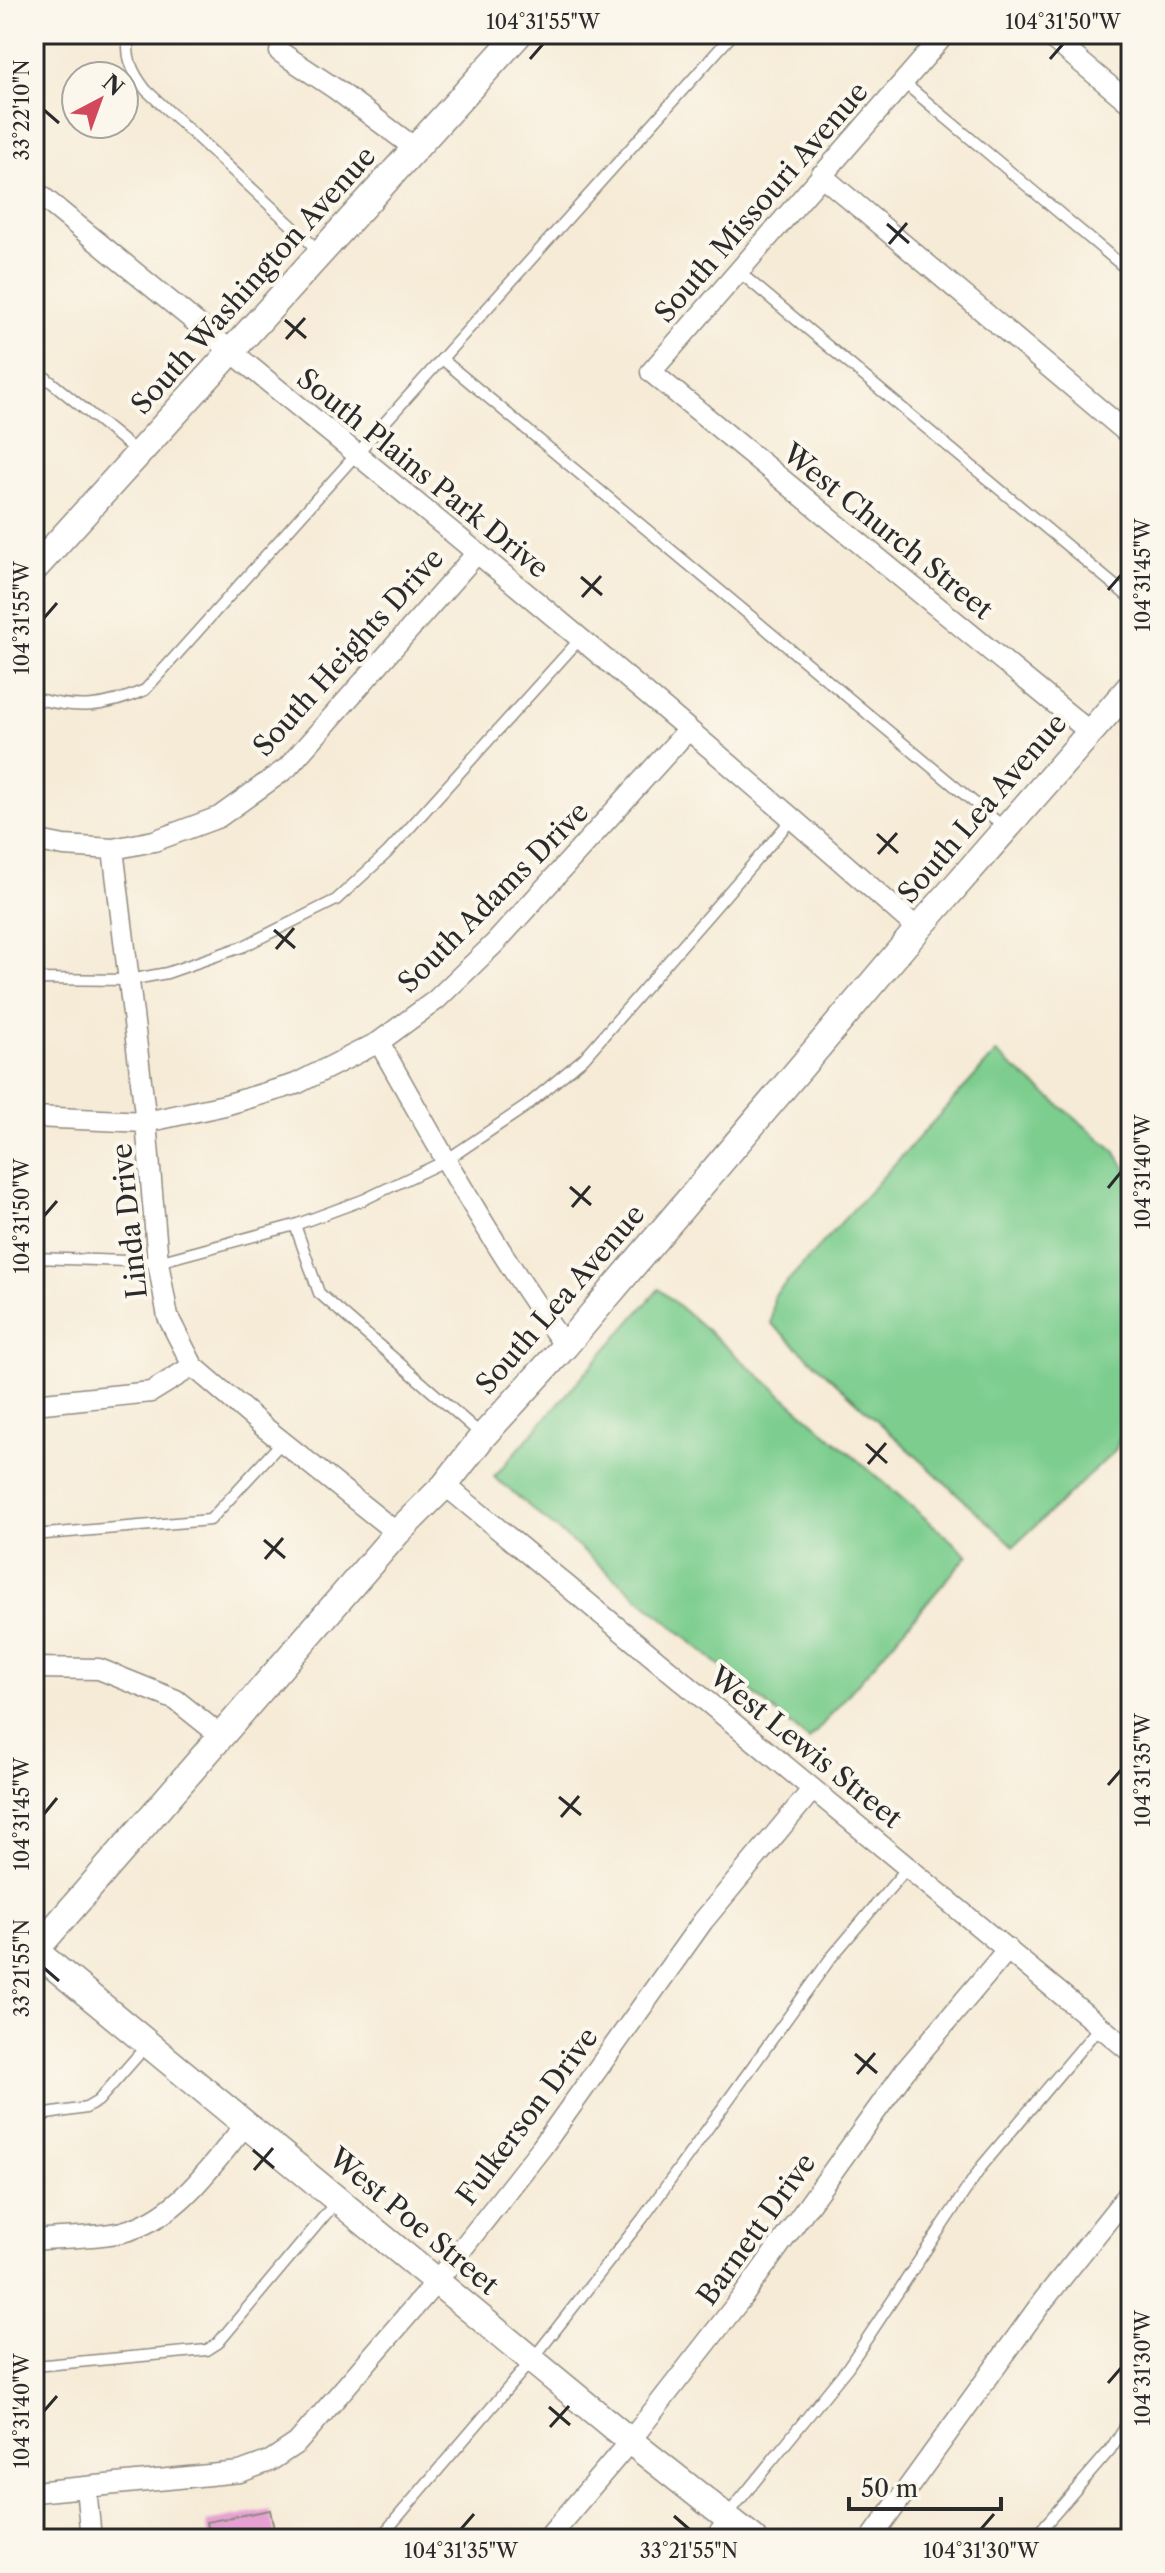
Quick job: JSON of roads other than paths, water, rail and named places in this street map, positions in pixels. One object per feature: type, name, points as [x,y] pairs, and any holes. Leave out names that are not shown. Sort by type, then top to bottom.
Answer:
[{"type":"street","name":"South Missouri Avenue","points":[[651,372],[945,34]]},
{"type":"street","points":[[1047,34],[1131,104]]},
{"type":"street","name":"South Washington Avenue","points":[[38,558],[139,453],[416,149],[510,40]]},
{"type":"street","points":[[280,52],[416,149]]},
{"type":"street","points":[[821,175],[1131,436]]},
{"type":"street","name":"South Plains Park Drive","points":[[34,190],[580,639],[793,818],[918,929]]},
{"type":"street","name":"West Church Street","points":[[651,372],[1091,733]]},
{"type":"street","name":"South Heights Drive","points":[[34,840],[64,846],[113,849],[154,841],[219,817],[287,768],[477,553]]},
{"type":"street","name":"South Lea Avenue","points":[[34,1951],[397,1533],[445,1485],[483,1436],[565,1346],[918,929],[1131,686]]},
{"type":"street","name":"South Adams Drive","points":[[34,1117],[146,1122],[225,1105],[296,1084],[379,1042],[436,1000],[495,943],[688,730]]},
{"type":"street","name":"Linda Drive","points":[[113,849],[146,1122],[158,1262],[168,1317],[193,1366],[282,1442],[397,1533]]},
{"type":"street","points":[[379,1042],[445,1161],[517,1279],[565,1346]]},
{"type":"street","points":[[34,1404],[151,1392],[193,1366]]},
{"type":"street","name":"West Lewis Street","points":[[445,1485],[1131,2052]]},
{"type":"street","points":[[34,1668],[99,1669],[176,1700],[221,1736]]},
{"type":"street","name":"Fulkerson Drive","points":[[34,2492],[240,2472],[270,2461],[297,2443],[436,2282],[542,2147],[703,1921],[812,1790]]},
{"type":"street","name":"Barnett Drive","points":[[547,2539],[630,2441],[743,2296],[905,2071],[1008,1949]]},
{"type":"street","name":"West Poe Street","points":[[34,1951],[247,2123],[630,2441],[754,2539]]},
{"type":"street","points":[[34,2240],[120,2232],[164,2214],[182,2200],[247,2123]]},
{"type":"street","points":[[871,2539],[1043,2301],[1131,2191]]},
{"type":"street","points":[[86,2487],[91,2539]]},
{"type":"lane","points":[[129,34],[127,50],[130,65],[146,90],[321,253]]},
{"type":"lane","points":[[34,698],[55,704],[90,707],[118,702],[145,690],[733,34]]},
{"type":"lane","points":[[903,82],[1131,273]]},
{"type":"lane","points":[[738,271],[1131,599]]},
{"type":"lane","points":[[442,359],[1007,830]]},
{"type":"lane","points":[[34,368],[139,453]]},
{"type":"lane","points":[[34,979],[129,980],[167,973],[244,946],[336,900],[387,853],[580,639]]},
{"type":"lane","points":[[34,1258],[158,1262],[295,1225],[363,1200],[445,1161],[525,1107],[584,1058],[793,818]]},
{"type":"lane","points":[[295,1225],[319,1293],[483,1436]]},
{"type":"lane","points":[[34,1535],[210,1520],[282,1442]]},
{"type":"lane","points":[[379,2539],[532,2360],[643,2218],[830,1959],[908,1867]]},
{"type":"lane","points":[[708,2539],[848,2367],[982,2166],[1100,2026]]},
{"type":"lane","points":[[34,2116],[86,2108],[98,2101],[148,2043]]},
{"type":"lane","points":[[34,2366],[207,2350],[218,2343],[338,2199]]},
{"type":"lane","points":[[1033,2539],[1110,2450],[1131,2417]]}]
